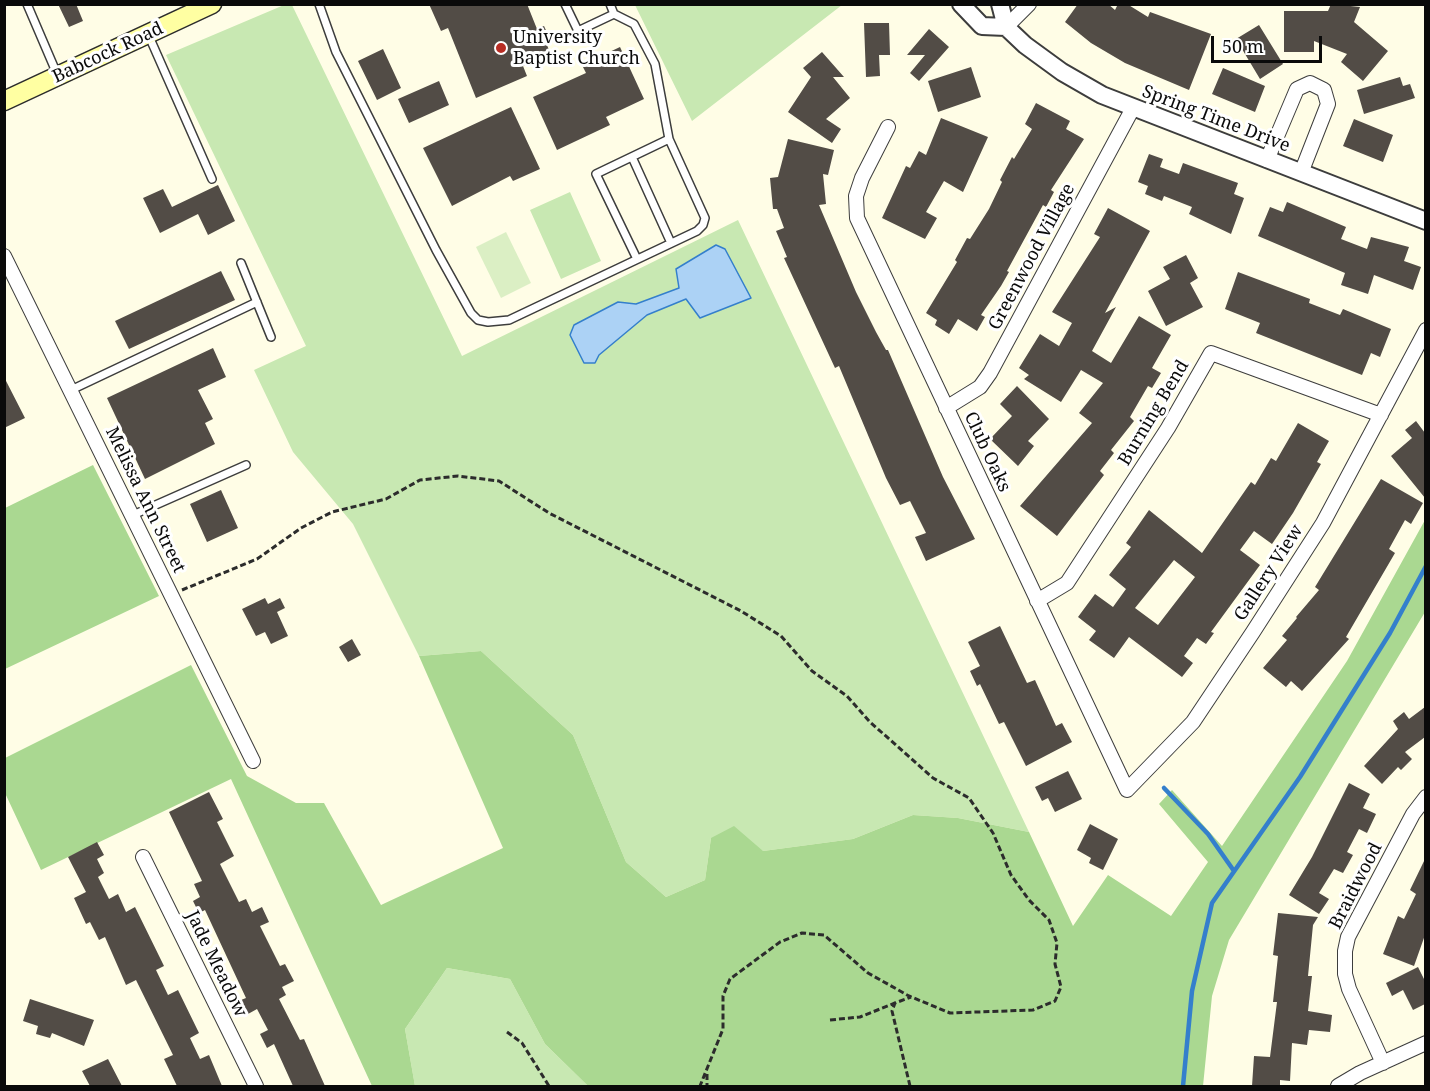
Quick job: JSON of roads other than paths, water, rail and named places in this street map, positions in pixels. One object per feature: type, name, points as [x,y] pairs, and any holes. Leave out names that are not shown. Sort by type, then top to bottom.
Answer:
[{"type":"main road","name":"Babcock Road","points":[[6,98],[212,4]]},
{"type":"street","name":"Spring Time Drive","points":[[961,4],[982,26],[1006,27],[1062,72],[1133,108],[1425,221]]},
{"type":"street","points":[[1000,4],[1006,27]]},
{"type":"street","points":[[1006,27],[1029,4]]},
{"type":"street","points":[[1267,160],[1297,89],[1310,83],[1324,90],[1328,104],[1301,173]]},
{"type":"street","name":"Greenwood Village","points":[[946,408],[980,387],[990,373],[1133,108]]},
{"type":"street","name":"Club Oaks","points":[[888,127],[862,178],[856,196],[856,218],[1127,790]]},
{"type":"street","name":"Melissa Ann Street","points":[[4,256],[253,761]]},
{"type":"street","name":"Gallery View","points":[[1127,790],[1193,722],[1323,523],[1381,415],[1419,359],[1425,330]]},
{"type":"street","name":"Burning Bend","points":[[1037,601],[1067,583],[1168,428],[1211,353],[1381,415]]},
{"type":"street","name":"Braidwood","points":[[1383,1063],[1349,989],[1345,974],[1345,951],[1348,937],[1413,814],[1425,797]]},
{"type":"street","name":"Jade Meadow","points":[[143,857],[256,1086]]},
{"type":"street","points":[[1338,1086],[1425,1043]]},
{"type":"lane","points":[[27,4],[58,76]]},
{"type":"lane","points":[[319,4],[336,52],[436,250],[471,313],[478,320],[509,320],[697,231],[703,225],[705,218],[669,139],[661,110],[655,64],[634,24],[614,14],[610,4]]},
{"type":"lane","points":[[565,4],[578,31],[614,14]]},
{"type":"lane","points":[[148,34],[212,179]]},
{"type":"lane","points":[[637,259],[596,174],[669,139]]},
{"type":"lane","points":[[632,157],[671,243]]},
{"type":"lane","points":[[241,263],[271,337]]},
{"type":"lane","points":[[71,390],[257,302]]},
{"type":"lane","points":[[132,514],[246,465]]},
{"type":"water","points":[[716,245],[725,249],[751,298],[700,318],[686,299],[647,315],[599,355],[595,363],[584,363],[570,335],[574,325],[618,302],[636,304],[679,288],[676,269]]},
{"type":"waterway","points":[[1183,1086],[1192,991],[1212,903],[1300,777],[1390,633],[1426,566]]},
{"type":"waterway","points":[[1164,788],[1208,834],[1234,871]]},
{"type":"place","name":"University Baptist Church","points":[[501,48]]}]
